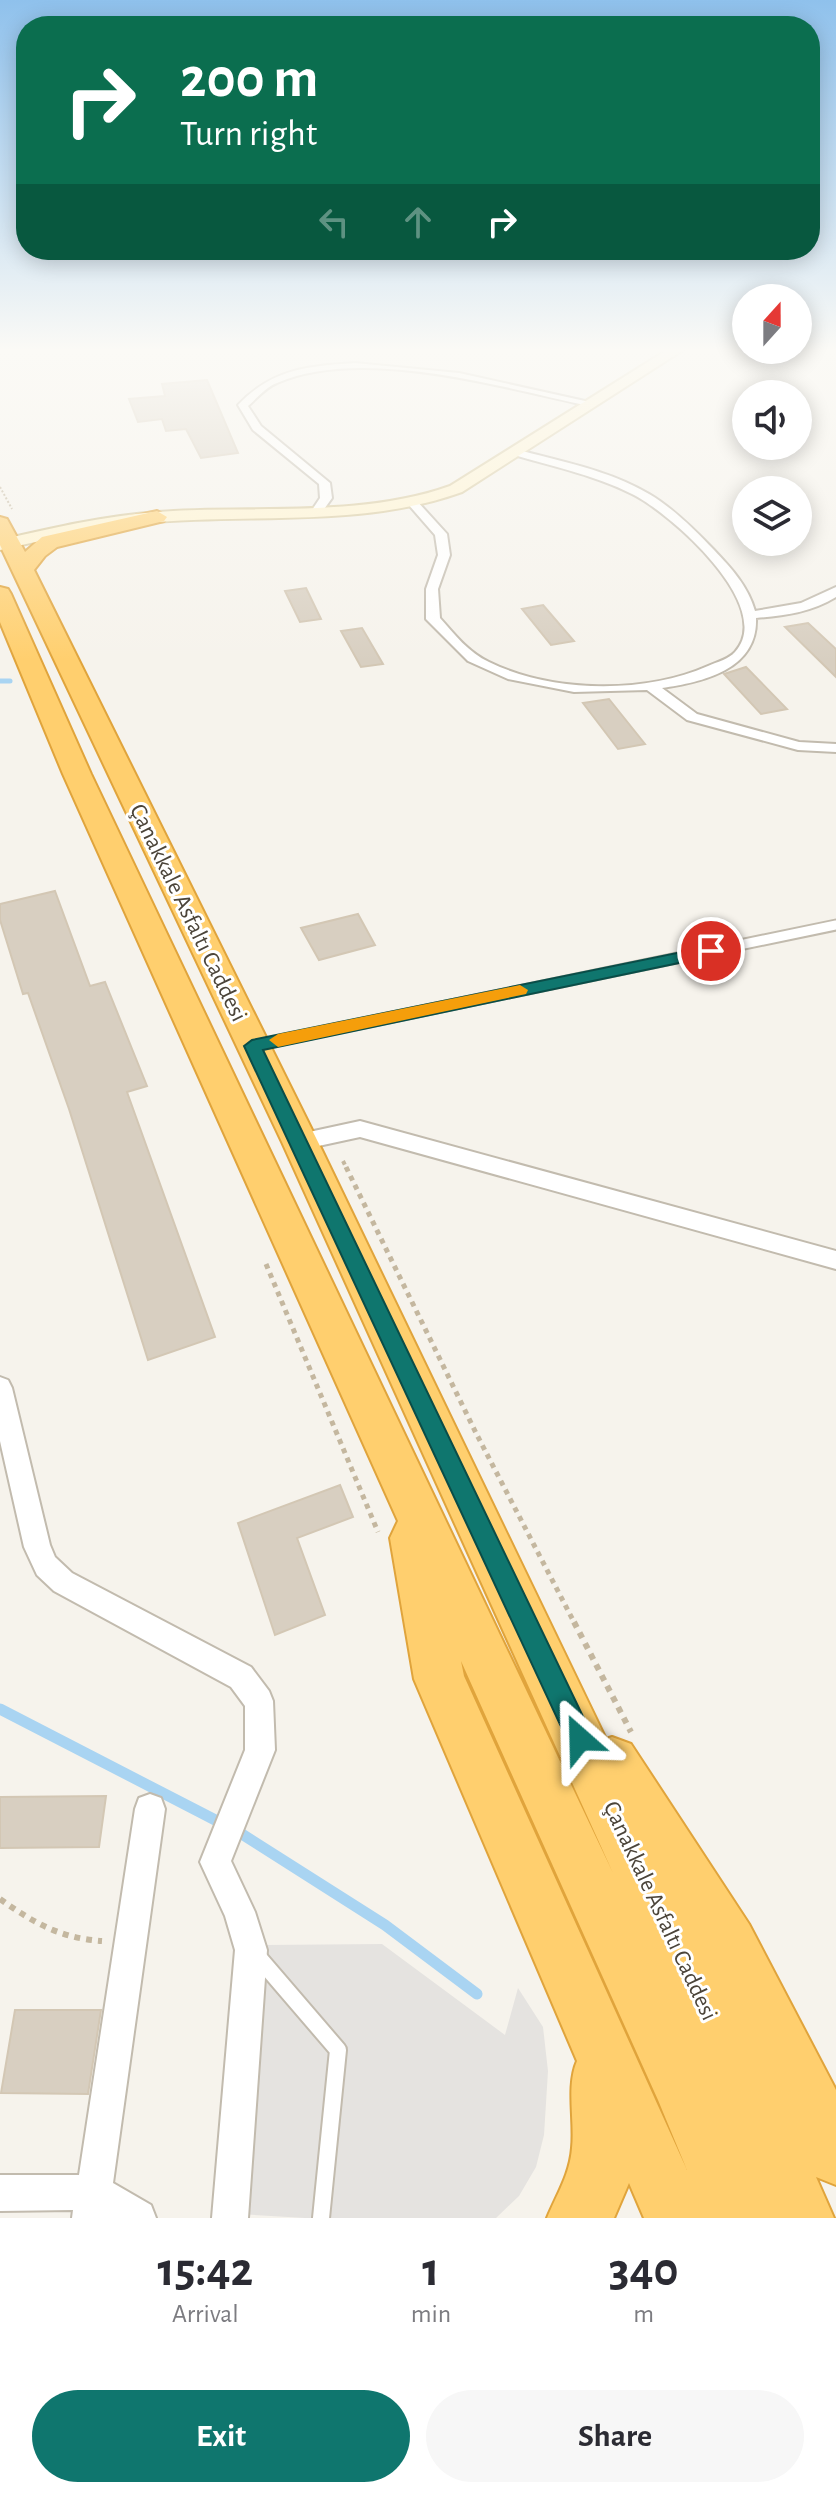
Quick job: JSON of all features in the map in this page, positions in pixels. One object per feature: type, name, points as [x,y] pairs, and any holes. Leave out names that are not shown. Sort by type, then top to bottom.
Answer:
[{"type":"highway","points":[[8,563],[50,542],[157,517]]},
{"type":"highway","name":"Çanakkale Asfaltı Caddesi","points":[[0,523],[8,563],[77,774],[679,2079],[740,2218]]},
{"type":"highway","name":"Çanakkale Asfaltı Caddesi","points":[[8,563],[300,1142],[802,2218]]},
{"type":"highway","points":[[403,1485],[439,1679],[676,2218]]},
{"type":"highway","points":[[541,1654],[729,1944],[836,2154]]},
{"type":"highway","points":[[579,2218],[587,2208],[605,2163],[603,2053]]},
{"type":"street","points":[[288,454],[324,483],[326,498],[318,510]]},
{"type":"street","points":[[157,517],[318,510],[412,502],[456,489],[513,454]]},
{"type":"street","points":[[412,502],[441,534],[444,555],[432,589],[433,619],[459,647],[485,667],[521,679],[612,690],[650,686],[710,673],[740,655],[750,633],[749,615],[737,583],[647,497],[520,454]]},
{"type":"street","points":[[749,615],[796,611],[822,601],[836,591]]},
{"type":"street","points":[[650,686],[692,717],[798,746],[836,748]]},
{"type":"street","points":[[300,1142],[360,1129],[836,1260]]},
{"type":"street","points":[[0,1388],[37,1547],[46,1566],[63,1582],[241,1677],[259,1701],[260,1750],[215,1862],[239,1912],[251,1950],[230,2218]]},
{"type":"street","points":[[93,2205],[150,1809]]},
{"type":"street","points":[[0,2193],[93,2205],[138,2218]]},
{"type":"lane","points":[[252,1046],[836,925]]},
{"type":"lane","points":[[251,1950],[338,2050],[321,2218]]},
{"type":"path","points":[[0,1899],[46,1933],[77,1940],[130,1943]]},
{"type":"shaded area","points":[[382,1944],[505,2035],[518,1988],[543,2027],[548,2071],[544,2135],[536,2167],[519,2196],[496,2218],[305,2218],[238,2214],[264,1945]]},
{"type":"building","points":[[199,454],[234,454],[201,458]]},
{"type":"building","points":[[306,588],[321,619],[300,622],[285,591]]},
{"type":"building","points":[[543,605],[574,641],[551,645],[522,609]]},
{"type":"building","points":[[808,623],[836,649],[836,677],[785,627]]},
{"type":"building","points":[[362,628],[383,664],[361,667],[341,631]]},
{"type":"building","points":[[746,667],[787,709],[761,714],[724,674]]},
{"type":"building","points":[[609,699],[645,744],[618,749],[583,703]]},
{"type":"building","points":[[55,891],[90,986],[105,982],[147,1086],[127,1092],[215,1337],[148,1360],[69,1109],[28,993],[23,994],[0,920],[0,904]]},
{"type":"building","points":[[358,914],[375,945],[319,960],[301,928]]},
{"type":"building","points":[[340,1485],[353,1517],[297,1538],[325,1615],[275,1635],[238,1523]]},
{"type":"building","points":[[106,1796],[99,1847],[0,1848],[0,1797]]},
{"type":"building","points":[[15,2010],[101,2010],[88,2094],[1,2093]]},
{"type":"waterway","points":[[0,681],[10,681]]},
{"type":"waterway","points":[[0,1709],[223,1824]]},
{"type":"waterway","points":[[234,1829],[385,1925],[477,1994]]},
{"type":"slow traffic","points":[[278,1040],[520,990]]},
{"type":"route","points":[[580,1739],[252,1046],[711,951]]}]
